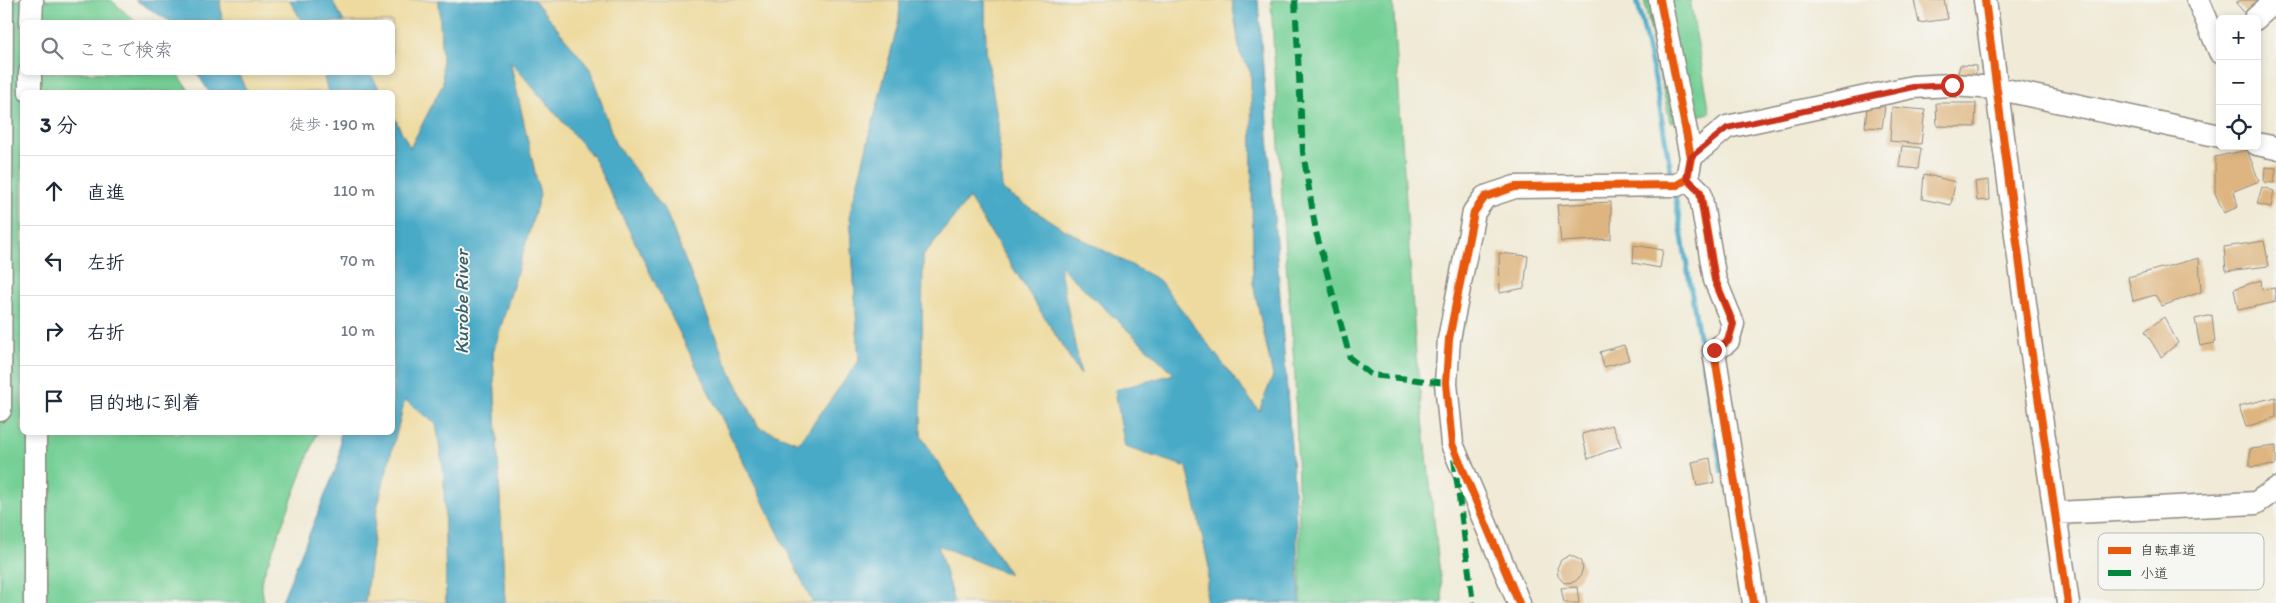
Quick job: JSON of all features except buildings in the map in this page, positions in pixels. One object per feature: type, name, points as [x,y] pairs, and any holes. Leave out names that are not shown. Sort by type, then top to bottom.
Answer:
[{"type":"street","points":[[0,410],[2,0]]},
{"type":"street","points":[[31,20],[32,0]]},
{"type":"street","points":[[1519,603],[1452,444],[1446,383],[1449,339],[1474,212],[1485,197],[1515,186],[1677,185],[1687,178],[1691,157],[1660,0]]},
{"type":"street","points":[[1985,0],[2030,341],[2068,603]]},
{"type":"street","points":[[2198,0],[2216,43]]},
{"type":"street","points":[[2259,15],[2276,0]]},
{"type":"street","points":[[30,75],[30,90]]},
{"type":"street","points":[[1691,157],[1727,128],[1913,87],[1952,85],[1996,88],[2216,135]]},
{"type":"street","points":[[1687,178],[1700,192],[1715,280],[1733,324],[1728,341],[1714,350],[1754,603]]},
{"type":"street","points":[[35,435],[35,603]]},
{"type":"street","points":[[2056,513],[2256,503],[2276,488]]},
{"type":"green space","points":[[0,0],[111,0],[134,20],[20,20],[20,75],[178,75],[189,90],[20,90],[20,435],[316,435],[261,581],[264,603],[0,603]]},
{"type":"green space","points":[[1271,0],[1393,0],[1416,355],[1443,603],[1301,603],[1295,376],[1284,237]]},
{"type":"green space","points":[[1644,0],[1690,0],[1710,113],[1670,122]]},
{"type":"sand","points":[[220,0],[290,0],[301,20],[222,20]]},
{"type":"sand","points":[[332,0],[439,0],[443,84],[410,148],[395,119],[395,90],[380,90],[371,75],[395,75],[395,20],[343,20]]},
{"type":"sand","points":[[534,0],[900,0],[899,20],[850,213],[859,361],[799,443],[759,427],[726,363],[666,212],[615,143],[590,69]]},
{"type":"sand","points":[[985,0],[1232,0],[1240,53],[1251,73],[1253,283],[1273,376],[1259,411],[1159,280],[1060,227],[1002,190],[998,123],[986,50]]},
{"type":"sand","points":[[510,60],[593,157],[813,603],[505,603],[493,353],[540,195]]},
{"type":"sand","points":[[239,75],[324,75],[327,90],[246,90]]},
{"type":"sand","points":[[969,198],[1080,374],[1058,264],[1174,374],[1115,391],[1125,447],[1187,467],[1209,567],[1205,603],[954,603],[937,544],[1010,574],[921,436],[923,256]]},
{"type":"sand","points":[[405,399],[436,424],[444,474],[446,603],[365,603],[377,508]]},
{"type":"water","points":[[135,0],[220,0],[222,20],[168,20]]},
{"type":"water","points":[[290,0],[332,0],[343,20],[301,20]]},
{"type":"water","name":"Kurobe River","points":[[439,0],[534,0],[590,69],[615,143],[666,212],[726,363],[758,427],[799,443],[859,361],[850,213],[899,20],[900,0],[985,0],[986,50],[998,123],[1002,190],[1060,227],[1159,280],[1259,411],[1273,376],[1253,283],[1251,73],[1240,53],[1232,0],[1258,0],[1294,485],[1300,603],[1205,603],[1209,567],[1187,467],[1125,447],[1115,390],[1174,374],[1059,265],[1081,375],[969,198],[923,256],[921,436],[1010,575],[938,545],[954,603],[813,603],[593,157],[510,61],[540,195],[493,353],[505,603],[446,603],[444,474],[436,424],[405,400],[377,508],[365,603],[281,603],[339,461],[340,435],[395,435],[395,119],[410,148],[443,84]]},
{"type":"water","points":[[198,75],[239,75],[246,90],[208,90]]},
{"type":"water","points":[[324,75],[371,75],[380,90],[327,90]]},
{"type":"waterway","points":[[1637,0],[1655,79],[1672,179]]},
{"type":"waterway","points":[[1674,189],[1722,472]]},
{"type":"marked path","points":[[1295,0],[1303,152],[1316,232],[1350,358],[1371,375],[1446,383]]},
{"type":"marked path","points":[[1454,459],[1473,603]]},
{"type":"cycle path","points":[[1519,603],[1452,444],[1446,383],[1449,339],[1474,212],[1485,197],[1515,187],[1677,185],[1687,179],[1691,157],[1660,0]]},
{"type":"cycle path","points":[[1985,0],[2030,341],[2068,603]]},
{"type":"cycle path","points":[[1687,179],[1700,192],[1715,280],[1733,324],[1728,341],[1714,351],[1754,603]]},
{"type":"route","points":[[1714,350],[1728,341],[1733,324],[1715,280],[1700,192],[1687,178],[1691,157],[1727,128],[1913,87],[1952,85]]}]
